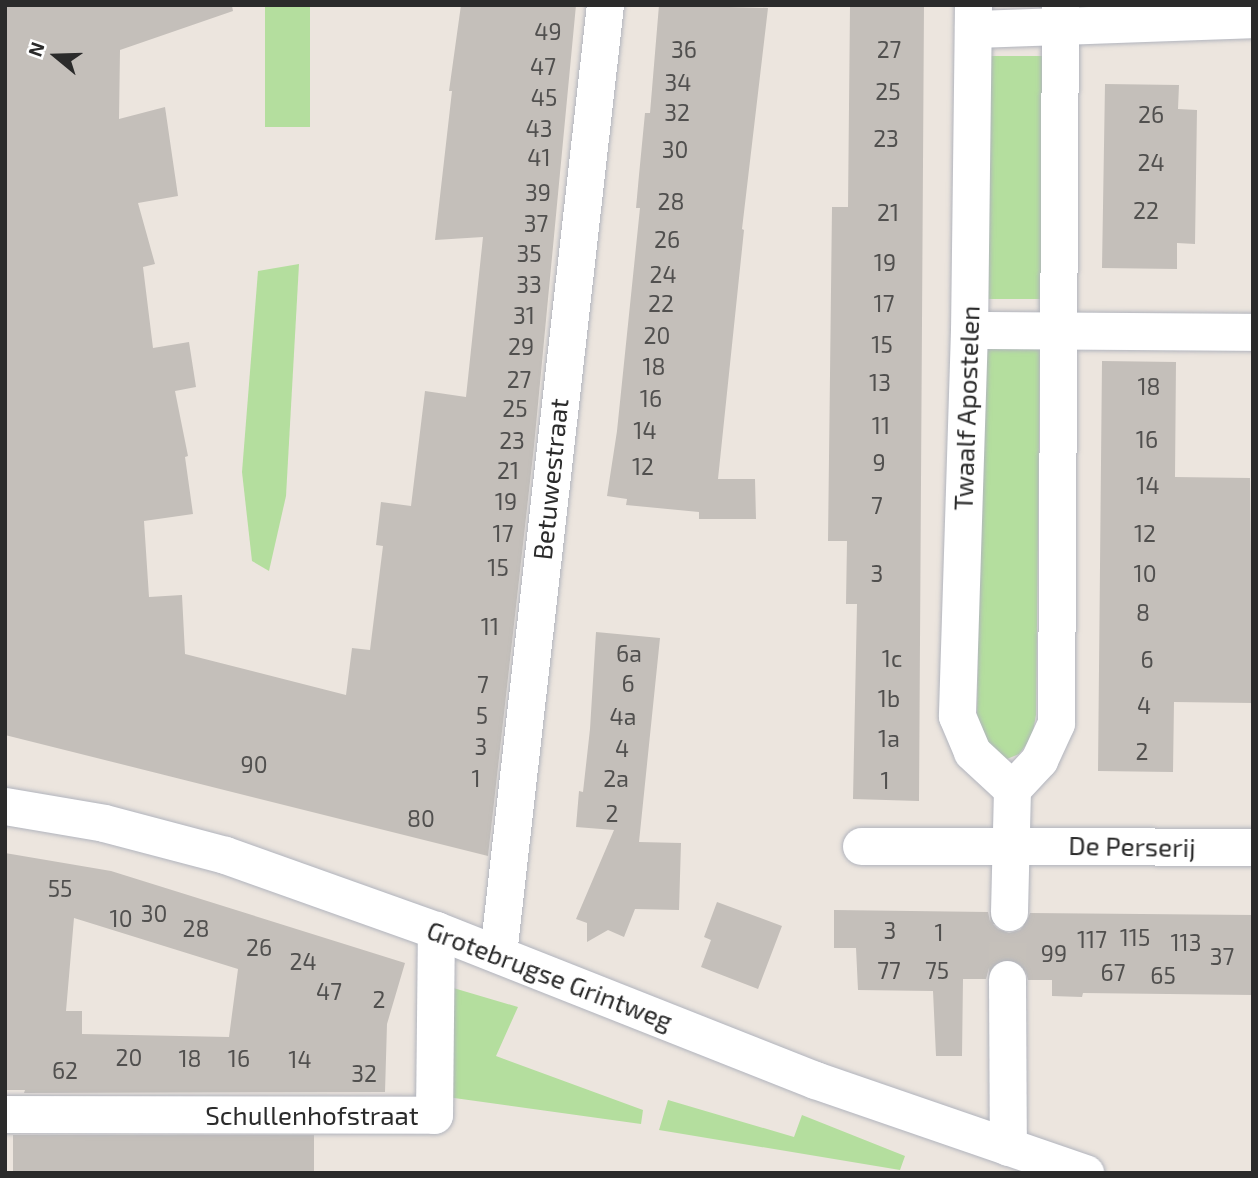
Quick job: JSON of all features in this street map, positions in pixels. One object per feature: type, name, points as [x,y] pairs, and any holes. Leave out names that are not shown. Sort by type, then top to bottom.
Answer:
[{"type":"street","name":"Betuwestraat","points":[[498,954],[605,5]]},
{"type":"street","points":[[1009,912],[1012,789],[1039,760],[1056,723],[1060,16]]},
{"type":"street","points":[[973,17],[1253,19]]},
{"type":"street","name":"Twaalf Apostelen","points":[[973,17],[969,330],[957,716],[972,752],[1012,789]]},
{"type":"street","points":[[969,330],[1253,332]]},
{"type":"street","name":"Grotebrugse Grintweg","points":[[5,806],[104,823],[225,855],[436,930],[815,1080],[1086,1173]]},
{"type":"street","name":"De Perserij","points":[[861,846],[1253,847]]},
{"type":"street","name":"Schullenhofstraat","points":[[5,1114],[434,1115],[436,930]]},
{"type":"street","points":[[1007,979],[1008,1147]]},
{"type":"green space","points":[[265,5],[310,5],[310,127],[265,127]]},
{"type":"green space","points":[[984,56],[1043,56],[1043,299],[984,299]]},
{"type":"green space","points":[[299,264],[286,496],[269,571],[252,561],[242,472],[258,271]]},
{"type":"green space","points":[[982,349],[1040,349],[1036,715],[1032,737],[1019,754],[1007,759],[996,754],[981,735],[977,719]]},
{"type":"green space","points":[[450,987],[518,1007],[496,1056],[643,1110],[641,1124],[447,1097]]},
{"type":"green space","points":[[668,1100],[794,1137],[802,1115],[905,1156],[900,1170],[659,1130]]},
{"type":"building","points":[[5,5],[232,6],[233,11],[120,50],[119,119],[165,107],[178,196],[138,203],[155,264],[143,267],[153,348],[189,342],[196,387],[175,391],[188,456],[185,457],[193,514],[144,521],[149,597],[182,595],[185,654],[346,695],[352,648],[370,650],[383,546],[376,545],[381,502],[411,506],[425,391],[466,397],[483,237],[435,240],[452,91],[449,91],[461,5],[576,5],[534,446],[488,856],[5,735]]},
{"type":"building","points":[[659,5],[768,8],[742,229],[718,479],[755,479],[756,519],[699,519],[699,512],[626,505],[627,499],[607,496],[617,431],[640,208],[636,208],[645,113],[650,113]]},
{"type":"building","points":[[850,5],[924,5],[919,801],[853,799],[857,604],[846,604],[847,541],[828,541],[832,207],[848,207]]},
{"type":"building","points":[[1105,84],[1179,85],[1178,109],[1197,110],[1195,244],[1177,243],[1177,269],[1102,268]]},
{"type":"building","points":[[1102,361],[1176,362],[1175,477],[1250,478],[1253,703],[1174,702],[1173,772],[1098,771]]},
{"type":"building","points":[[596,632],[660,638],[639,842],[681,843],[679,910],[635,909],[624,937],[608,930],[587,942],[587,923],[576,919],[614,830],[576,827],[579,791],[583,792],[590,729]]},
{"type":"building","points":[[5,853],[111,871],[405,963],[387,1024],[385,1092],[24,1093],[25,1090],[5,1090]],"holes":[[[74,918],[238,969],[229,1037],[82,1034],[82,1011],[66,1011]]]},
{"type":"building","points":[[717,902],[782,926],[758,989],[701,967],[711,940],[704,937]]},
{"type":"building","points":[[834,910],[988,912],[990,921],[998,929],[1009,933],[1020,930],[1030,913],[1253,915],[1253,995],[1083,993],[1082,997],[1052,996],[1052,980],[1028,980],[1025,969],[1018,961],[1006,958],[996,961],[989,968],[986,979],[963,979],[962,1056],[936,1056],[933,991],[858,990],[856,948],[834,948]]},
{"type":"building","points":[[13,1135],[314,1135],[314,1173],[13,1173]]},
{"type":"tunnel","points":[[1007,979],[1009,912]]}]
